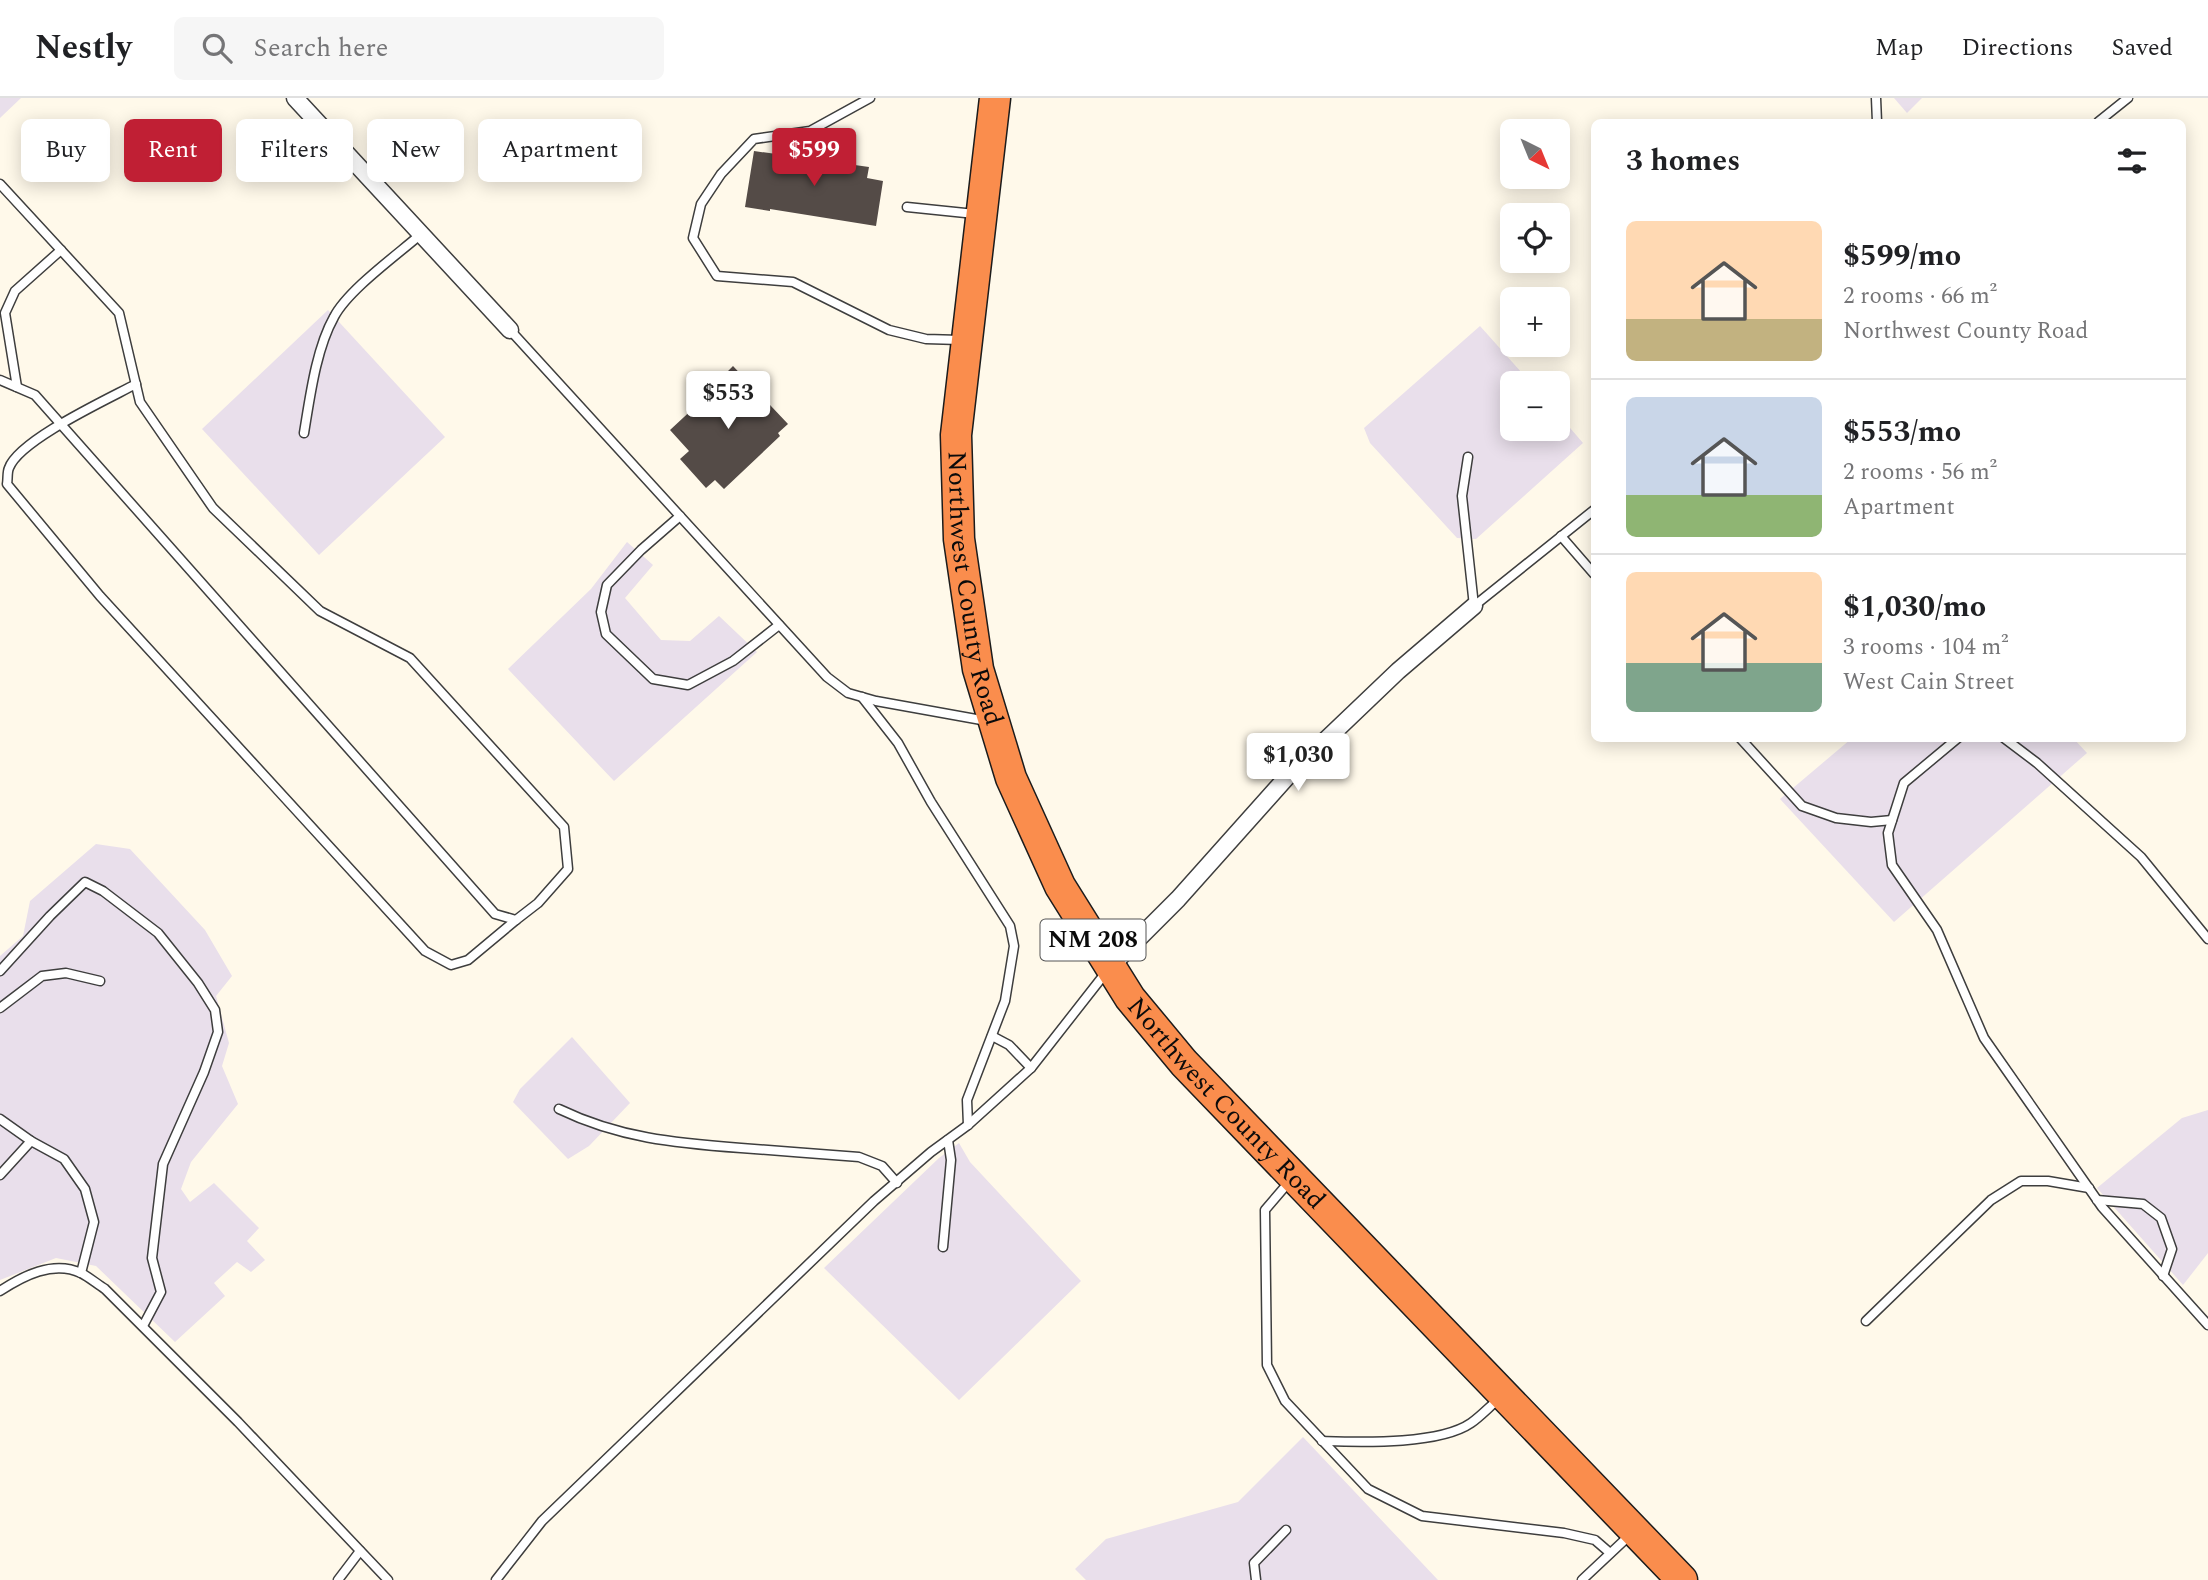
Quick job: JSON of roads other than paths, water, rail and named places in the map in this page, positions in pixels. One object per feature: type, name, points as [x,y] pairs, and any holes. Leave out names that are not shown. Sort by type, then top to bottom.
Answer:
[{"type":"highway","name":"Northwest County Road","points":[[995,98],[956,435],[959,539],[978,669],[1011,778],[1036,837],[1060,886],[1130,998],[1184,1063],[1682,1580]]},
{"type":"street","points":[[295,98],[510,331]]},
{"type":"street","points":[[1110,967],[1178,898],[1287,777],[1398,671],[1475,606]]},
{"type":"lane","points":[[870,98],[810,131],[754,139],[721,174],[701,204],[693,238],[717,276],[793,282],[889,330],[926,339],[967,340]]},
{"type":"lane","points":[[1876,98],[1877,119]]},
{"type":"lane","points":[[2102,119],[2128,98]]},
{"type":"lane","points":[[0,184],[119,313],[136,384],[140,402],[214,508],[320,611],[410,658],[564,827],[568,869],[538,902],[468,960],[452,965],[425,951],[100,596],[7,484],[9,467],[24,449],[61,424],[136,384]]},
{"type":"lane","points":[[907,207],[982,215]]},
{"type":"lane","points":[[304,433],[314,372],[334,316],[351,295],[421,234]]},
{"type":"lane","points":[[17,387],[5,313],[15,291],[61,250]]},
{"type":"lane","points":[[510,331],[827,677],[848,693],[862,697],[992,722]]},
{"type":"lane","points":[[0,380],[35,395],[495,914],[516,919]]},
{"type":"lane","points":[[1468,457],[1462,496],[1475,606]]},
{"type":"lane","points":[[1475,606],[1591,512]]},
{"type":"lane","points":[[680,516],[607,585],[601,612],[606,634],[653,680],[688,684],[733,661],[779,625]]},
{"type":"lane","points":[[1561,536],[1591,571]]},
{"type":"lane","points":[[862,697],[898,743],[931,802],[1010,926],[1014,946],[1005,1001],[967,1100],[968,1125]]},
{"type":"lane","points":[[1744,742],[1802,806],[1836,818],[1871,822],[1892,820]]},
{"type":"lane","points":[[1953,742],[1904,783],[1888,834],[1892,865],[1937,930],[1984,1038],[2097,1200],[2208,1325]]},
{"type":"lane","points":[[2009,742],[2046,770],[2141,857],[2208,939]]},
{"type":"lane","points":[[0,971],[85,882],[103,891],[158,933],[198,983],[215,1010],[218,1032],[204,1072],[163,1164],[152,1258],[161,1292],[143,1326]]},
{"type":"lane","points":[[496,1580],[542,1521],[874,1201],[930,1152],[968,1125],[1031,1068],[1110,967]]},
{"type":"lane","points":[[0,1008],[42,976],[66,973],[100,981]]},
{"type":"lane","points":[[992,1036],[1009,1045],[1031,1068]]},
{"type":"lane","points":[[559,1110],[589,1124],[623,1134],[674,1143],[859,1157],[882,1166],[897,1182]]},
{"type":"lane","points":[[0,1118],[31,1141],[64,1159],[85,1189],[94,1222],[81,1273]]},
{"type":"lane","points":[[943,1247],[951,1160],[948,1140]]},
{"type":"lane","points":[[0,1175],[31,1141]]},
{"type":"lane","points":[[1294,1177],[1265,1210],[1267,1364],[1285,1401],[1368,1489],[1422,1516],[1595,1539],[1610,1553]]},
{"type":"lane","points":[[1866,1321],[1972,1217],[1991,1200],[2021,1181],[2048,1181],[2089,1188]]},
{"type":"lane","points":[[2097,1200],[2143,1204],[2161,1218],[2172,1249],[2164,1276]]},
{"type":"lane","points":[[0,1291],[40,1270],[64,1268],[81,1273],[105,1289],[388,1580]]},
{"type":"lane","points":[[1322,1441],[1374,1443],[1430,1437],[1469,1424],[1503,1395]]},
{"type":"lane","points":[[1256,1580],[1254,1563],[1286,1530]]},
{"type":"lane","points":[[1582,1580],[1635,1531]]},
{"type":"lane","points":[[338,1580],[360,1551]]}]
